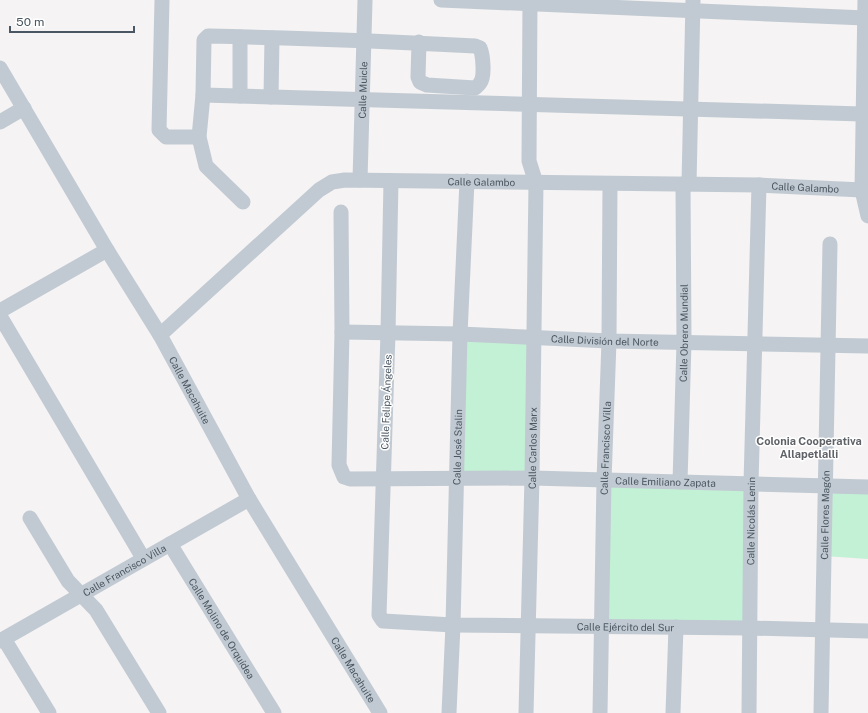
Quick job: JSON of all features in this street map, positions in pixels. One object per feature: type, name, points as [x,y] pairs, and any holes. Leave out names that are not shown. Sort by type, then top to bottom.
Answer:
[{"type":"street","points":[[162,0],[159,130],[166,137],[199,136]]},
{"type":"street","name":"Calle Muicle","points":[[360,180],[365,0]]},
{"type":"street","points":[[441,0],[693,5],[865,18]]},
{"type":"street","points":[[865,0],[862,190],[868,216]]},
{"type":"street","name":"Calle Carlos Marx","points":[[526,713],[532,478],[536,183],[529,161],[530,2]]},
{"type":"street","name":"Calle Obrero Mundial","points":[[680,482],[686,184],[693,5]]},
{"type":"street","points":[[243,202],[206,166],[199,136],[203,96],[204,40],[208,36],[419,42],[475,46],[480,48],[482,53],[482,79],[480,84],[475,88],[427,85],[420,82],[418,77],[419,42]]},
{"type":"street","points":[[240,37],[240,96]]},
{"type":"street","points":[[271,97],[272,38]]},
{"type":"street","name":"Calle Macahuite","points":[[0,68],[107,250],[160,335],[249,499],[380,713]]},
{"type":"street","points":[[203,96],[362,99],[862,114]]},
{"type":"street","points":[[0,122],[24,108]]},
{"type":"street","name":"Calle Galambo","points":[[160,335],[319,190],[332,182],[346,180],[467,180],[536,183],[759,185],[862,190]]},
{"type":"street","name":"Calle José Stalin","points":[[449,713],[453,624],[460,334],[467,180]]},
{"type":"street","name":"Calle Felipe Ángeles","points":[[383,621],[379,615],[384,478],[391,181]]},
{"type":"street","name":"Calle Francisco Villa","points":[[600,713],[604,481],[609,341],[610,184]]},
{"type":"street","name":"Calle Nicolás Lenin","points":[[749,713],[751,484],[759,185]]},
{"type":"street","points":[[341,212],[342,332]]},
{"type":"street","name":"Calle Flores Magón","points":[[821,713],[830,244]]},
{"type":"street","points":[[0,310],[107,250]]},
{"type":"street","points":[[0,316],[144,558]]},
{"type":"street","name":"Calle División del Norte","points":[[342,332],[460,334],[609,341],[868,346]]},
{"type":"street","name":"Calle Emiliano Zapata","points":[[342,332],[339,465],[344,477],[350,479],[532,478],[868,487]]},
{"type":"street","name":"Calle Francisco Villa","points":[[2,640],[249,499]]},
{"type":"street","points":[[30,518],[68,581],[96,610],[159,713]]},
{"type":"street","name":"Calle Molino de Orquídea","points":[[170,544],[274,713]]},
{"type":"street","name":"Calle Ejército del Sur","points":[[383,621],[453,624],[676,626],[868,631]]},
{"type":"street","points":[[673,713],[676,626]]},
{"type":"street","points":[[2,640],[49,713]]},
{"type":"green space","points":[[460,334],[534,337],[532,478],[457,478]]},
{"type":"green space","points":[[604,481],[751,484],[749,628],[602,626]]},
{"type":"green space","points":[[825,485],[868,487],[868,559],[824,556]]},
{"type":"district","name":"Colonia Cooperativa Allapetlalli","points":[[809,447]]}]
